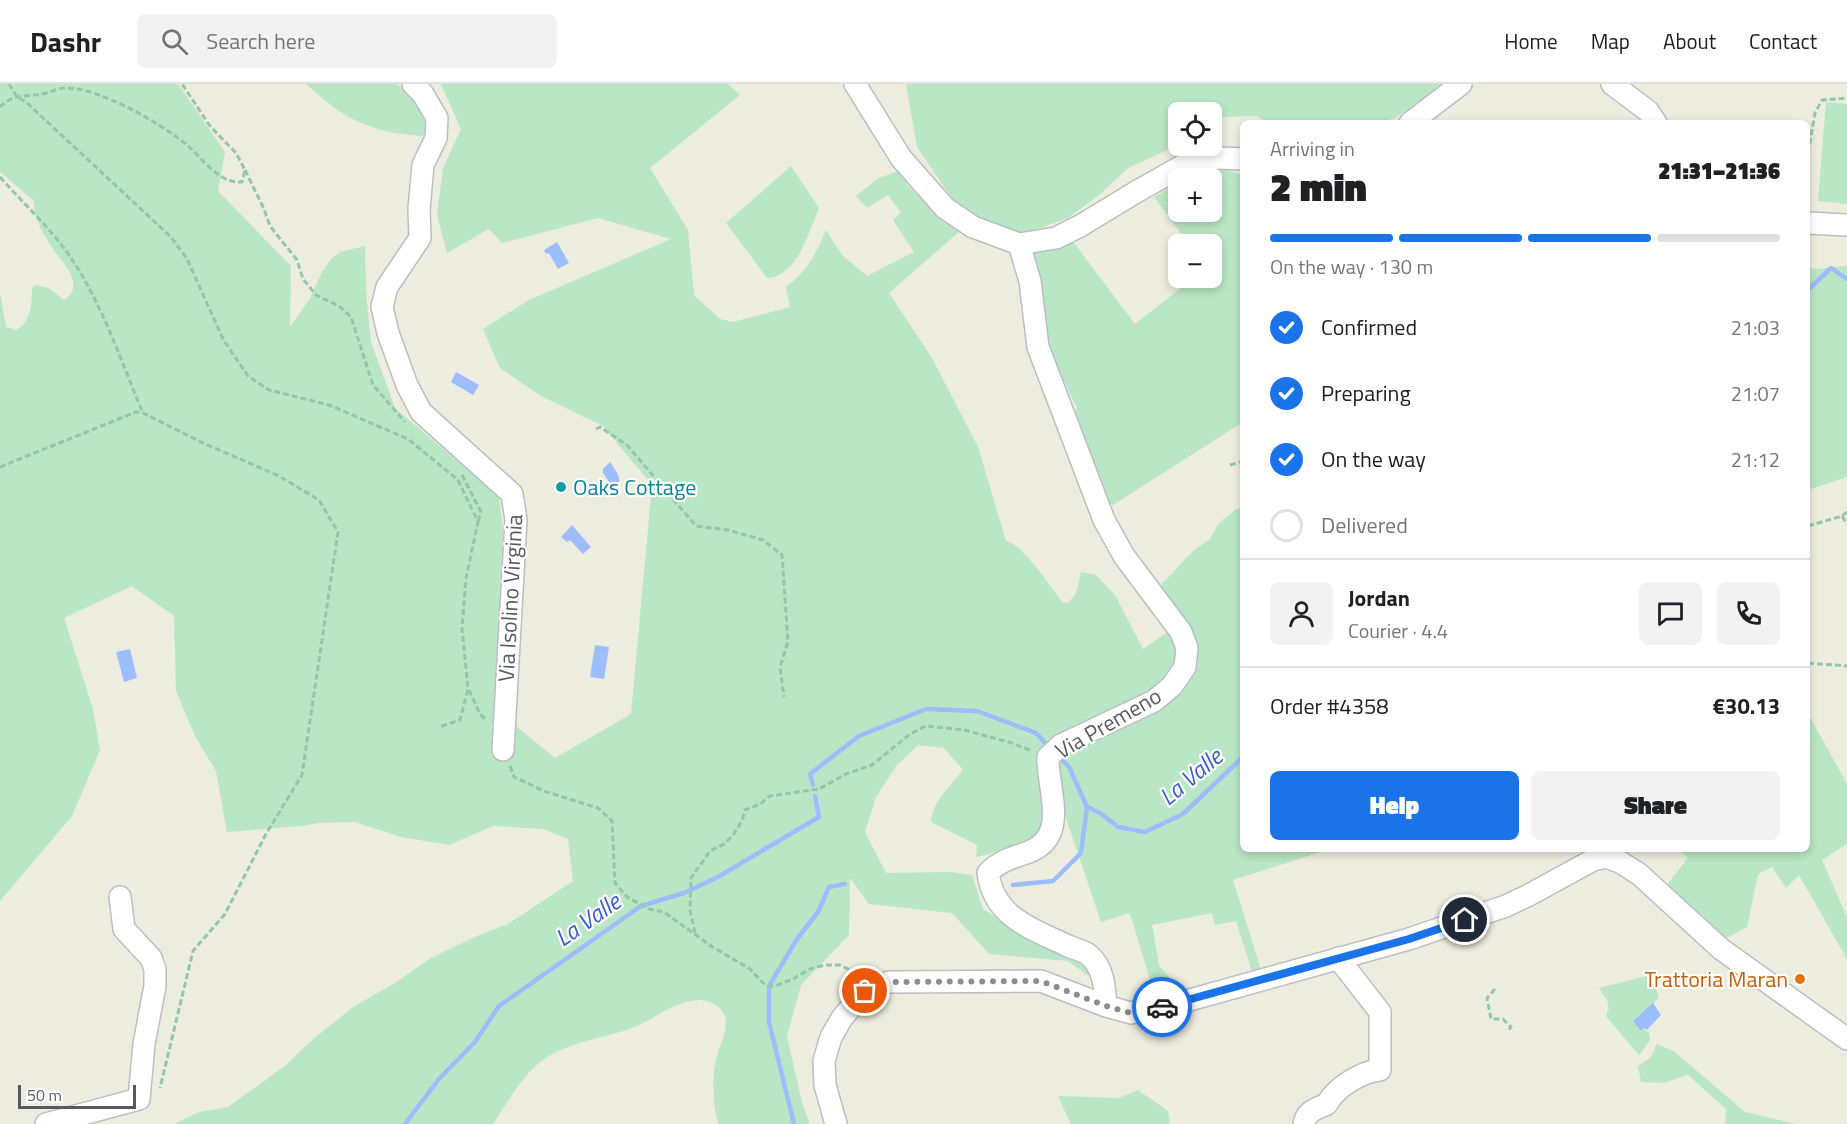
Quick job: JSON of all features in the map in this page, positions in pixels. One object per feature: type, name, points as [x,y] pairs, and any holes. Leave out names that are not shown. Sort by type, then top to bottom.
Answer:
[{"type":"street","name":"Via Isolino Virginia","points":[[413,84],[423,94],[437,118],[435,138],[423,165],[419,209],[420,238],[387,287],[382,307],[388,333],[407,385],[421,411],[512,494],[516,520],[503,743]]},
{"type":"street","points":[[855,84],[901,158],[945,208],[973,226],[1018,244],[1056,238],[1191,161],[1240,159]]},
{"type":"street","points":[[1414,120],[1461,84]]},
{"type":"street","points":[[1612,84],[1648,111],[1654,120]]},
{"type":"street","points":[[1810,223],[1847,225]]},
{"type":"street","name":"Via Premeno","points":[[1018,244],[1030,281],[1038,347],[1104,520],[1124,556],[1181,632],[1187,648],[1185,666],[1172,686],[1154,701],[1051,757],[1054,810],[1051,834],[1038,848],[996,864],[988,873],[990,888],[1016,921],[1090,956],[1105,980],[1106,1006]]},
{"type":"street","points":[[836,1124],[825,1085],[824,1061],[831,1037],[842,1018],[865,991],[889,982],[1041,981],[1131,1013],[1159,1008],[1409,939],[1506,906],[1606,856],[1639,874],[1721,949],[1847,1039]]},
{"type":"street","points":[[46,1124],[139,1099],[144,1044],[155,986],[155,969],[151,958],[124,929],[120,897]]},
{"type":"street","points":[[1304,1124],[1305,1118],[1311,1111],[1327,1104],[1333,1093],[1370,1071],[1380,1070],[1380,1012],[1338,958]]},
{"type":"path","points":[[9,84],[17,97],[26,102],[87,157],[171,237],[187,259],[224,341],[248,376],[269,390],[329,405],[408,439],[458,480],[478,522]]},
{"type":"path","points":[[182,84],[210,126],[236,153],[270,226],[297,260],[303,279],[316,295],[339,306],[351,317],[373,385],[397,415],[412,429]]},
{"type":"path","points":[[0,106],[7,100],[17,97],[43,94],[63,88],[81,89],[107,98],[186,144],[217,173],[232,183],[242,182],[245,170]]},
{"type":"path","points":[[1810,142],[1815,113],[1822,100],[1847,98]]},
{"type":"path","points":[[0,177],[68,253],[92,292],[143,413]]},
{"type":"path","points":[[0,467],[102,424],[136,412],[143,413],[203,443],[279,476],[320,500],[338,532],[302,775],[266,834],[225,914],[193,951],[158,1095],[139,1099]]},
{"type":"path","points":[[596,429],[600,427],[627,445],[696,526],[728,530],[763,540],[782,555],[788,642],[780,667],[784,697]]},
{"type":"path","points":[[1230,465],[1240,462]]},
{"type":"path","points":[[456,467],[467,483],[481,512],[466,579],[462,628],[468,688],[480,714],[503,743]]},
{"type":"path","points":[[1810,525],[1842,516],[1847,512]]},
{"type":"path","points":[[1842,516],[1847,524]]},
{"type":"path","points":[[1810,663],[1847,666]]},
{"type":"path","points":[[439,727],[460,720],[468,688]]},
{"type":"path","points":[[695,935],[690,910],[691,878],[710,851],[724,844],[733,835],[742,821],[745,810],[760,804],[770,796],[819,789],[846,774],[872,765],[910,734],[926,726],[964,730],[1012,743],[1051,757]]},
{"type":"path","points":[[523,781],[544,791],[598,808],[612,821],[615,883],[631,899],[649,909],[664,912],[695,935],[743,964],[763,983],[775,986],[810,969],[825,965],[840,965],[856,973]]},
{"type":"path","points":[[1496,989],[1487,998],[1491,1019],[1503,1019],[1511,1027],[1509,1030]]},
{"type":"green space","points":[[0,84],[178,84],[225,152],[218,191],[291,266],[290,327],[309,300],[331,259],[340,252],[365,246],[366,292],[371,342],[395,408],[499,497],[503,528],[495,709],[555,758],[631,714],[652,485],[603,426],[541,396],[500,368],[483,329],[529,300],[671,239],[598,218],[502,243],[489,229],[447,253],[437,215],[443,168],[461,129],[441,84],[728,84],[740,95],[650,168],[688,230],[694,295],[720,319],[733,322],[790,307],[786,287],[810,262],[826,230],[842,255],[867,276],[914,252],[893,220],[901,212],[888,195],[867,208],[856,196],[877,179],[898,171],[908,186],[960,231],[889,293],[932,358],[978,447],[1006,541],[1012,543],[1028,557],[1062,602],[1067,603],[1073,597],[1081,572],[1096,575],[1115,595],[1143,649],[1185,620],[1159,587],[1193,551],[1210,539],[1219,523],[1240,508],[1240,852],[1321,852],[1233,880],[1261,970],[1252,971],[1236,921],[1215,925],[1212,913],[1152,925],[1159,965],[1174,983],[1177,994],[1156,1000],[1130,913],[1101,922],[1063,809],[1047,819],[1033,843],[976,857],[977,845],[931,822],[938,801],[963,770],[944,748],[918,745],[897,765],[876,797],[865,832],[886,873],[950,872],[972,875],[983,909],[1017,930],[1082,959],[1092,971],[1087,975],[1068,961],[989,954],[952,913],[869,904],[850,878],[849,935],[801,985],[787,1036],[802,1103],[810,1124],[718,1124],[713,1081],[726,1023],[721,1009],[707,1001],[700,1000],[683,1003],[637,1026],[565,1048],[543,1060],[515,1090],[493,1124],[174,1124],[199,1112],[228,1107],[286,1065],[353,1007],[395,983],[431,958],[508,924],[573,881],[568,839],[543,829],[493,826],[449,845],[401,837],[355,822],[319,823],[227,832],[216,771],[196,738],[176,691],[174,616],[132,586],[64,618],[93,709],[100,750],[72,816],[0,901],[0,292],[6,327],[16,330],[28,318],[32,288],[35,285],[49,288],[64,300],[72,292],[73,284],[69,271],[42,230],[36,216],[34,201],[0,172]]},
{"type":"green space","points":[[306,84],[397,84],[411,96],[429,120],[425,136],[392,132],[359,122],[335,108]]},
{"type":"green space","points":[[906,84],[1444,84],[1395,118],[1388,120],[1264,120],[1257,116],[1222,117],[1222,102],[1168,102],[1168,150],[1128,168],[1099,195],[1068,218],[1034,230],[1011,233],[984,223],[955,203],[917,147]]},
{"type":"green space","points":[[1826,102],[1847,104],[1847,204],[1818,201]]},
{"type":"green space","points":[[791,166],[819,208],[801,251],[794,261],[778,276],[767,278],[726,223]]},
{"type":"green space","points":[[1219,166],[1240,175],[1240,424],[1113,505],[1103,501],[1071,422],[1077,408],[1064,381],[1060,381],[1042,339],[1028,257],[1033,249],[1071,239],[1135,324],[1181,288],[1222,288],[1222,234],[1182,234],[1173,222],[1222,222],[1222,168],[1204,168]]},
{"type":"green space","points":[[1168,189],[1168,216],[1154,197]]},
{"type":"green space","points":[[1847,266],[1847,477],[1810,489],[1810,268]]},
{"type":"green space","points":[[1810,717],[1847,784],[1847,844],[1822,860],[1847,917],[1847,959],[1799,875],[1786,888],[1772,867],[1758,874],[1747,927],[1723,940],[1665,887],[1688,858],[1681,852],[1810,852]]},
{"type":"green space","points":[[1651,975],[1659,998],[1633,1021],[1649,1033],[1650,1040],[1639,1055],[1606,1016],[1609,1009],[1607,1000],[1599,988]]},
{"type":"green space","points":[[1657,1044],[1675,1052],[1745,1112],[1796,1124],[1725,1124],[1726,1109],[1688,1075],[1664,1083],[1641,1082],[1638,1066],[1650,1058]]},
{"type":"green space","points":[[1138,1090],[1168,1111],[1170,1124],[1071,1124],[1058,1096],[1119,1098]]},
{"type":"water","points":[[557,242],[569,263],[558,269],[549,253],[546,254],[544,250]]},
{"type":"water","points":[[456,372],[479,385],[473,395],[451,382]]},
{"type":"water","points":[[610,462],[619,479],[614,489],[603,473],[603,469]]},
{"type":"water","points":[[572,525],[591,547],[583,554],[570,540],[567,542],[561,537]]},
{"type":"water","points":[[595,645],[609,647],[604,679],[590,677]]},
{"type":"water","points":[[130,649],[137,678],[124,682],[116,652]]},
{"type":"water","points":[[1653,1003],[1661,1015],[1647,1030],[1644,1028],[1641,1031],[1633,1021]]},
{"type":"waterway","name":"La Valle","points":[[1810,288],[1831,268],[1847,279]]},
{"type":"waterway","name":"La Valle","points":[[813,785],[810,774],[859,736],[926,709],[977,711],[1036,733],[1049,747]]},
{"type":"waterway","name":"La Valle","points":[[1057,755],[1069,767],[1087,807],[1100,813],[1118,827],[1145,832],[1183,814],[1240,760]]},
{"type":"waterway","name":"La Valle","points":[[405,1124],[439,1079],[475,1042],[499,1006],[641,906],[684,893],[718,877],[819,817],[815,796]]},
{"type":"waterway","points":[[1013,885],[1053,881],[1081,853],[1087,807]]},
{"type":"waterway","points":[[794,1124],[769,1022],[769,986],[797,939],[818,912],[829,887],[845,884]]},
{"type":"way so far","points":[[865,991],[889,982],[1041,981],[1131,1013],[1162,1007]]},
{"type":"place","name":"Oaks Cottage","points":[[561,487]]},
{"type":"place","name":"Trattoria Maran","points":[[1800,979]]},
{"type":"route","points":[[1162,1007],[1409,939],[1465,920]]}]
